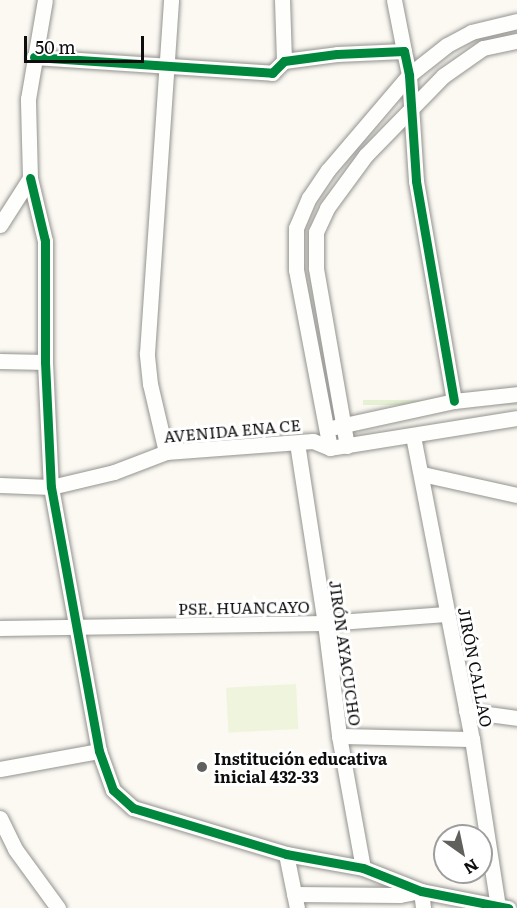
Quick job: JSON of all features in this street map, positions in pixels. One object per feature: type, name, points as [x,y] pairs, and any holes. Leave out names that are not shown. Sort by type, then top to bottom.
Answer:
[{"type":"street","points":[[45,0],[28,99],[30,178],[45,240],[45,362],[51,487],[99,751],[112,790],[121,801],[133,808],[286,854],[363,868],[421,891],[503,907]]},
{"type":"street","points":[[166,452],[150,384],[147,353],[171,0]]},
{"type":"street","points":[[282,0],[284,61]]},
{"type":"street","points":[[394,0],[409,75],[416,181],[454,401]]},
{"type":"street","points":[[330,448],[296,270],[296,228],[309,198],[328,170],[409,75],[447,45],[471,32],[515,21],[517,42],[483,48],[462,61],[412,107],[345,182],[327,208],[316,232],[316,268],[347,446]]},
{"type":"street","points":[[34,57],[272,73],[284,61],[337,54],[404,51]]},
{"type":"street","points":[[0,225],[30,178]]},
{"type":"street","points":[[0,361],[45,362]]},
{"type":"street","name":"AVENIDA ENA CE","points":[[312,441],[326,429],[344,424],[454,401],[517,393]]},
{"type":"street","name":"AVENIDA ENA CE","points":[[0,486],[51,487],[114,472],[166,452],[312,441],[330,448],[517,418]]},
{"type":"street","name":"JIRÓN CALLAO","points":[[413,436],[503,907]]},
{"type":"street","name":"JIRÓN AYACUCHO","points":[[297,443],[325,623],[339,735],[363,868]]},
{"type":"street","points":[[422,474],[517,495]]},
{"type":"street","name":"PSE. HUANCAYO","points":[[0,628],[325,623],[446,614]]},
{"type":"street","points":[[466,711],[517,718]]},
{"type":"street","points":[[339,735],[472,739]]},
{"type":"street","points":[[0,770],[99,751]]},
{"type":"street","points":[[0,818],[15,849],[58,908]]},
{"type":"street","points":[[286,854],[296,901],[421,891]]},
{"type":"street","points":[[421,891],[423,908]]},
{"type":"green space","points":[[363,400],[517,400],[517,405],[363,405]]},
{"type":"green space","points":[[296,684],[298,729],[228,733],[226,688]]},
{"type":"cycle path","points":[[34,57],[272,73],[284,61],[337,54],[404,51],[409,75],[416,181],[454,401]]},
{"type":"cycle path","points":[[30,178],[45,241],[45,362],[51,487],[99,751],[113,790],[133,808],[286,854],[363,868],[421,891],[508,908]]},
{"type":"place","name":"Institución educativa inicial 432-33","points":[[202,767]]}]
